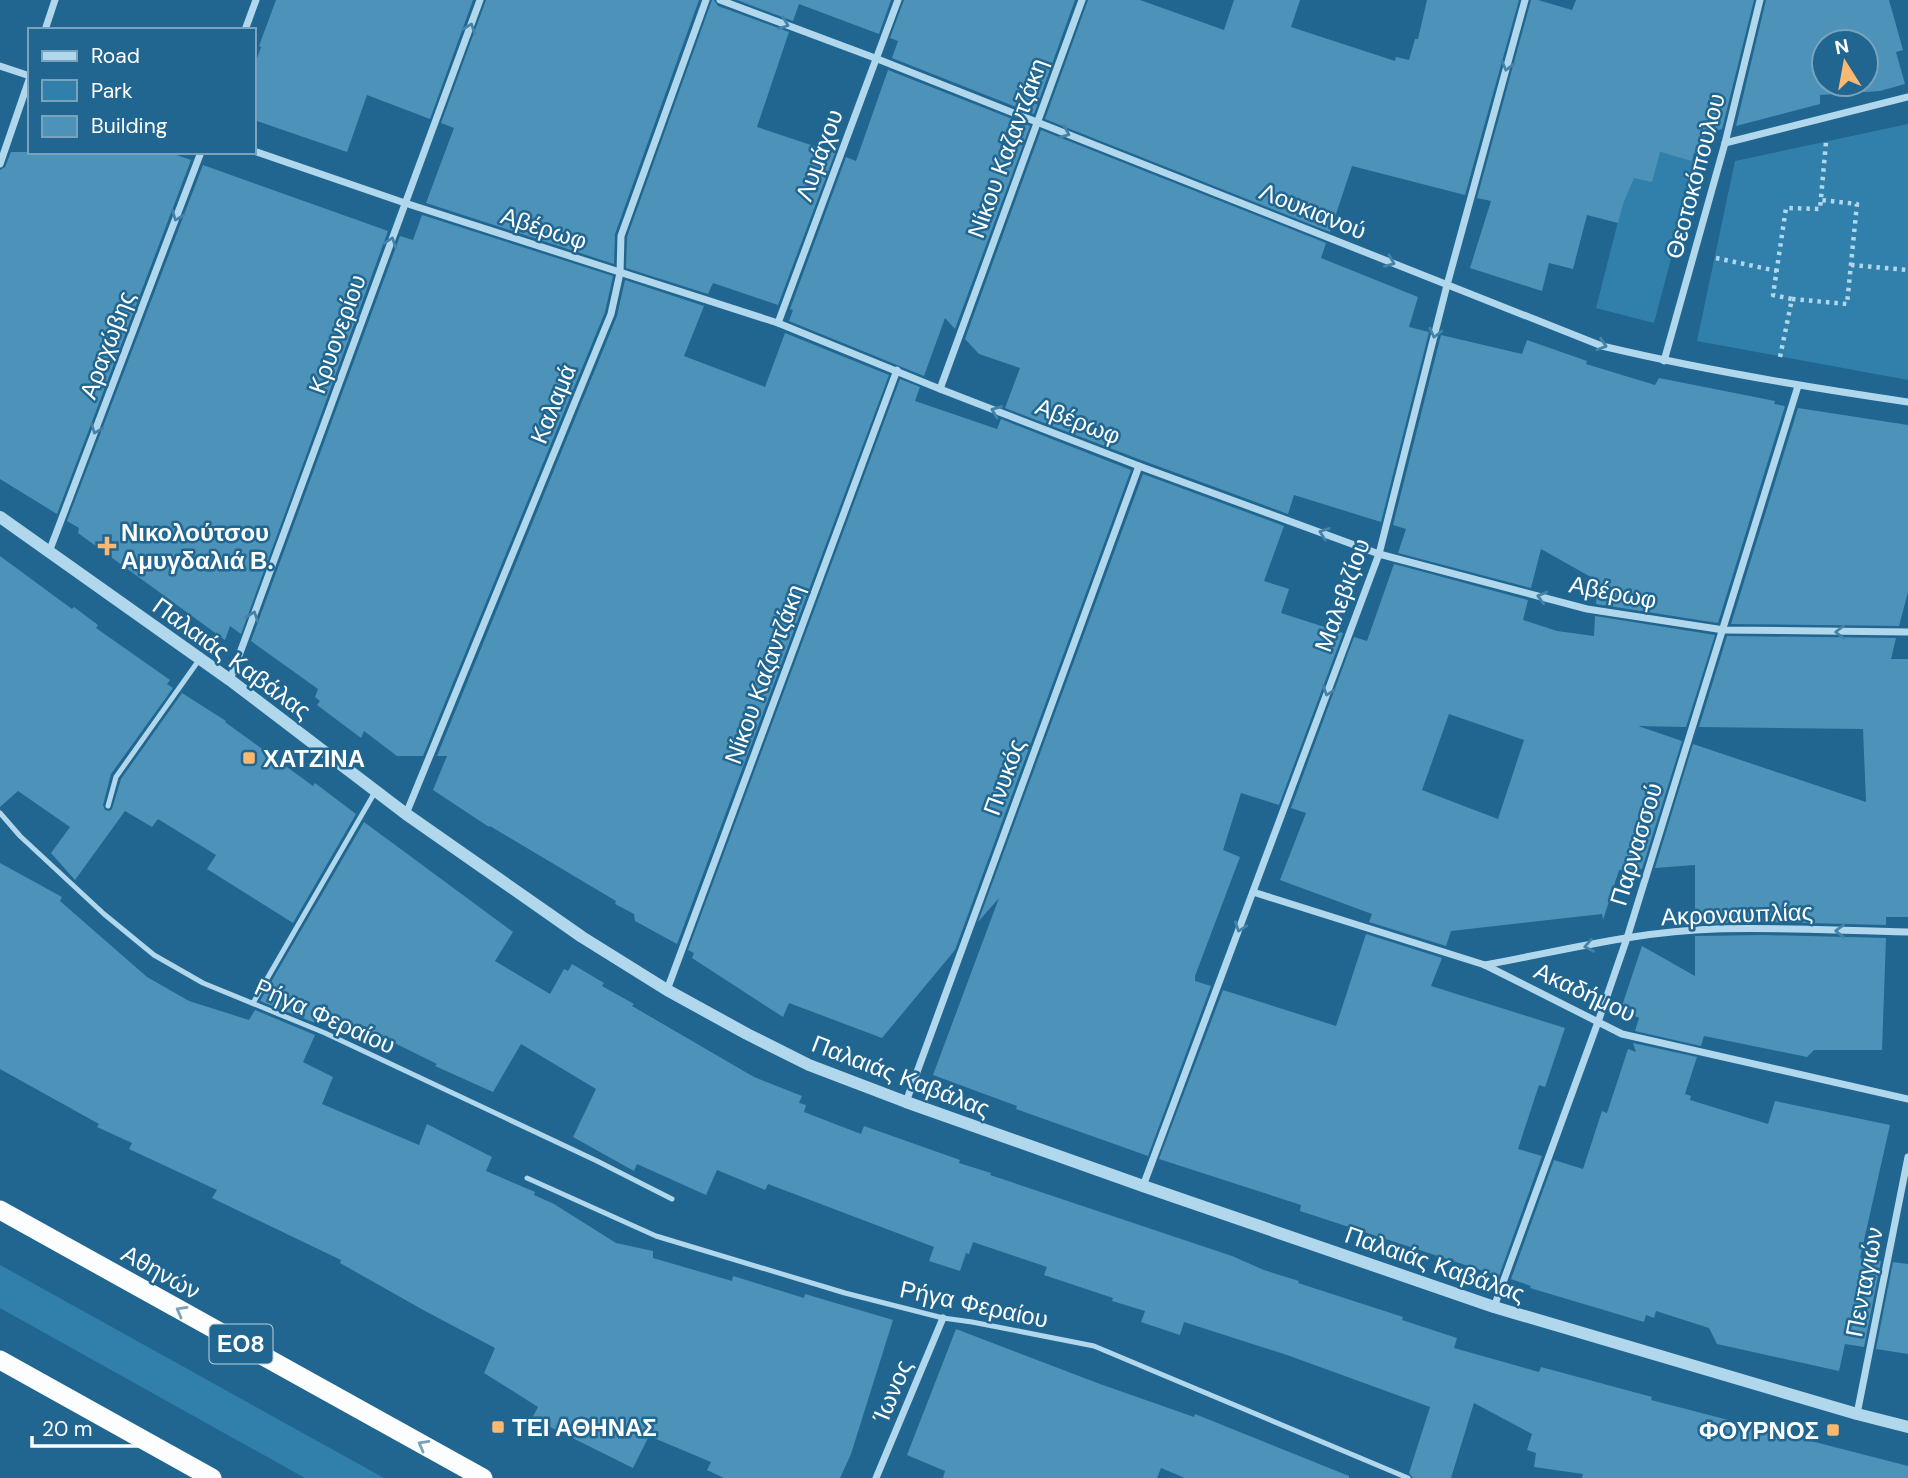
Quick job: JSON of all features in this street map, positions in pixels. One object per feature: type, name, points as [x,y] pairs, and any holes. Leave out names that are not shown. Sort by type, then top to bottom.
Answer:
[{"type":"highway","name":"Αθηνών","points":[[0,1210],[483,1478]]},
{"type":"highway","points":[[0,1360],[212,1478]]},
{"type":"street","points":[[46,28],[55,0]]},
{"type":"street","points":[[246,28],[256,0]]},
{"type":"street","name":"Κρυονερίου","points":[[230,680],[480,0]]},
{"type":"street","name":"Καλαμά","points":[[406,814],[611,314],[620,273],[621,236],[706,0]]},
{"type":"street","name":"Λουκιανού","points":[[720,0],[875,58],[1602,346],[1775,382],[1908,402]]},
{"type":"street","name":"Λυμάχου","points":[[778,323],[898,0]]},
{"type":"street","name":"Νίκου Καζαντζάκη","points":[[940,389],[1082,0]]},
{"type":"street","name":"Μαλεβιζίου","points":[[1143,1186],[1379,554],[1447,285],[1525,0]]},
{"type":"street","name":"Θεοτοκόπουλου","points":[[1664,361],[1726,143],[1760,0]]},
{"type":"street","points":[[0,66],[28,76]]},
{"type":"street","points":[[0,164],[28,83]]},
{"type":"street","points":[[1726,143],[1908,97]]},
{"type":"street","name":"Αβέρωφ","points":[[256,152],[405,203],[778,323],[1139,466],[1379,554],[1587,609],[1724,630],[1908,632]]},
{"type":"street","name":"Αραχώβης","points":[[49,552],[200,154]]},
{"type":"street","name":"Νίκου Καζαντζάκη","points":[[667,990],[897,370]]},
{"type":"street","name":"Παρνασσού","points":[[1494,1307],[1627,939],[1798,386]]},
{"type":"street","name":"Πνυκός","points":[[906,1102],[1139,466]]},
{"type":"street","name":"Παλαιάς Καβάλας","points":[[0,517],[230,680],[375,792],[582,937],[667,990],[809,1065],[1143,1186],[1494,1307],[1908,1427]]},
{"type":"street","name":"Ακαδήμου","points":[[1253,892],[1485,965],[1622,1034],[1908,1099]]},
{"type":"street","name":"Ακροναυπλίας","points":[[1485,965],[1668,932],[1716,929],[1908,932]]},
{"type":"street","name":"Πενταγιών","points":[[1857,1414],[1908,1157]]},
{"type":"street","name":"Ίωνος","points":[[876,1478],[943,1318]]},
{"type":"lane","points":[[108,806],[116,777],[199,660]]},
{"type":"lane","points":[[253,1003],[375,792]]},
{"type":"lane","name":"Ρήγα Φεραίου","points":[[0,813],[20,836],[104,914],[153,955],[204,983],[325,1033],[585,1155],[672,1199]]},
{"type":"lane","name":"Ρήγα Φεραίου","points":[[527,1178],[656,1236],[845,1293],[943,1318],[1094,1346],[1408,1478]]},
{"type":"path","points":[[1821,200],[1857,204],[1847,304],[1773,295],[1786,208],[1820,209],[1828,117]]},
{"type":"path","points":[[1694,253],[1777,271]]},
{"type":"path","points":[[1851,265],[1908,270]]},
{"type":"path","points":[[1775,382],[1792,299]]},
{"type":"green space","points":[[1908,124],[1908,380],[1697,341],[1735,161]]},
{"type":"green space","points":[[1637,147],[1697,161],[1654,323],[1596,308]]},
{"type":"green space","points":[[0,1265],[384,1478],[305,1478],[0,1308]]},
{"type":"building","points":[[276,0],[473,0],[430,119],[367,95],[347,152],[256,121],[256,61],[261,47],[259,46]]},
{"type":"building","points":[[486,0],[699,0],[615,234],[614,264],[426,203],[454,128],[441,123]]},
{"type":"building","points":[[712,0],[718,6],[789,32],[757,127],[835,153],[778,305],[713,283],[708,294],[626,268],[627,237]]},
{"type":"building","points":[[737,0],[891,0],[879,34],[799,4],[793,21]]},
{"type":"building","points":[[904,0],[1075,0],[1034,114],[892,58],[898,41],[890,38]]},
{"type":"building","points":[[1088,0],[1140,0],[1224,30],[1234,0],[1300,0],[1291,27],[1395,61],[1396,57],[1409,60],[1415,39],[1418,39],[1427,0],[1519,0],[1465,195],[1352,166],[1330,232],[1045,119]]},
{"type":"building","points":[[1531,0],[1572,10],[1576,0],[1754,0],[1722,129],[1706,133],[1701,154],[1694,153],[1692,161],[1660,152],[1652,182],[1634,178],[1618,223],[1587,215],[1573,269],[1549,263],[1542,291],[1470,268],[1491,201],[1477,198]]},
{"type":"building","points":[[1766,0],[1889,0],[1903,50],[1896,52],[1905,84],[1880,91],[1880,28],[1810,28],[1810,98],[1820,98],[1820,104],[1736,126]]},
{"type":"building","points":[[888,70],[1030,126],[955,329],[945,318],[924,376],[789,321],[793,310],[790,309],[846,157],[856,161]]},
{"type":"building","points":[[1041,130],[1326,243],[1321,258],[1418,297],[1409,327],[1429,332],[1381,522],[1294,495],[1288,514],[1005,408],[1020,368],[979,354],[965,339]]},
{"type":"building","points":[[11,152],[174,154],[191,160],[57,514],[0,479],[0,170],[5,167]]},
{"type":"building","points":[[203,165],[388,231],[241,634],[230,626],[225,640],[78,533],[79,528],[67,521]]},
{"type":"building","points":[[422,215],[613,276],[605,312],[423,756],[397,756],[364,731],[361,738],[317,705],[320,701],[315,697],[318,689],[251,641],[400,236],[413,240]]},
{"type":"building","points":[[625,280],[704,306],[684,356],[765,387],[785,333],[889,375],[677,944],[635,921],[634,914],[615,904],[616,901],[489,827],[433,790],[447,756],[437,756],[617,316]]},
{"type":"building","points":[[1441,335],[1522,354],[1527,340],[1587,361],[1586,364],[1655,385],[1659,378],[1775,401],[1774,404],[1785,406],[1718,623],[1596,604],[1598,581],[1541,549],[1531,588],[1398,553],[1406,529],[1393,525]]},
{"type":"building","points":[[900,379],[920,387],[915,401],[997,429],[1001,419],[1131,470],[955,950],[882,1038],[789,1003],[783,1017],[692,958],[694,953],[688,950]]},
{"type":"building","points":[[1798,408],[1908,425],[1908,592],[1899,626],[1731,624]]},
{"type":"building","points":[[1143,474],[1284,526],[1264,581],[1289,589],[1281,613],[1343,633],[1279,805],[1241,793],[1223,850],[1240,857],[1195,976],[1195,981],[1211,986],[1148,1156],[1016,1109],[1017,1106],[933,1075],[999,898],[978,922]]},
{"type":"building","points":[[0,556],[72,609],[74,607],[98,625],[96,628],[170,680],[167,684],[173,688],[111,774],[103,805],[105,810],[112,809],[121,779],[182,693],[226,721],[313,786],[315,783],[356,814],[293,923],[207,869],[216,855],[158,819],[152,827],[125,811],[75,880],[51,853],[70,827],[18,791],[0,807]]},
{"type":"building","points":[[1394,564],[1528,600],[1523,620],[1557,631],[1594,636],[1595,616],[1715,635],[1686,727],[1638,726],[1682,741],[1642,869],[1619,870],[1603,920],[1602,914],[1451,931],[1446,946],[1369,922],[1372,914],[1280,880],[1306,813],[1291,808],[1354,637],[1367,641]],"holes":[[[1449,714],[1524,740],[1498,819],[1422,790]]]},
{"type":"building","points":[[1727,636],[1896,638],[1891,659],[1908,659],[1908,917],[1886,917],[1886,925],[1764,922],[1695,924],[1695,865],[1655,868],[1693,744],[1866,802],[1863,729],[1699,727]]},
{"type":"building","points":[[364,822],[513,932],[495,961],[550,994],[564,969],[568,971],[572,964],[604,983],[602,986],[634,1004],[632,1006],[754,1077],[802,1096],[799,1103],[806,1105],[804,1112],[861,1134],[864,1126],[960,1160],[959,1163],[991,1173],[990,1175],[1403,1317],[1402,1320],[1457,1338],[1454,1348],[1539,1372],[1541,1367],[1652,1397],[1651,1400],[1908,1466],[1908,1478],[1582,1478],[1583,1474],[1534,1467],[1536,1453],[1527,1450],[1532,1434],[1474,1403],[1451,1478],[1413,1478],[1409,1473],[1430,1407],[1287,1355],[1184,1322],[1180,1335],[1141,1322],[1145,1311],[1044,1275],[1047,1267],[973,1242],[960,1271],[929,1261],[934,1247],[768,1184],[765,1190],[717,1170],[706,1195],[637,1164],[634,1171],[573,1137],[596,1089],[521,1044],[493,1092],[435,1066],[437,1064],[356,1024],[353,1031],[323,1018],[320,1025],[260,1001]]},
{"type":"building","points":[[0,863],[62,897],[60,901],[147,977],[189,1001],[249,1020],[255,1010],[315,1035],[303,1062],[333,1077],[322,1104],[419,1145],[427,1124],[492,1157],[486,1171],[535,1192],[534,1195],[554,1204],[616,1243],[653,1251],[653,1258],[732,1281],[733,1276],[804,1298],[805,1294],[893,1320],[851,1454],[840,1478],[724,1478],[707,1470],[711,1462],[649,1436],[633,1468],[532,1418],[538,1407],[484,1373],[495,1348],[340,1263],[341,1260],[212,1198],[217,1190],[129,1149],[132,1143],[97,1127],[99,1124],[0,1069]]},
{"type":"building","points":[[1366,934],[1442,958],[1431,986],[1565,1028],[1545,1087],[1539,1085],[1518,1149],[1542,1156],[1499,1276],[1300,1211],[1301,1205],[1159,1159],[1223,990],[1336,1026]]},
{"type":"building","points":[[1695,936],[1886,938],[1882,1050],[1814,1050],[1807,1057],[1704,1036],[1701,1046],[1635,1031],[1639,1018],[1621,1009],[1642,946],[1695,976]]},
{"type":"building","points":[[1633,1043],[1697,1057],[1685,1094],[1691,1096],[1690,1100],[1768,1124],[1775,1101],[1890,1125],[1860,1258],[1881,1261],[1864,1347],[1845,1344],[1839,1371],[1717,1344],[1709,1328],[1656,1311],[1654,1318],[1646,1315],[1644,1322],[1530,1288],[1531,1286],[1511,1279],[1554,1160],[1583,1169],[1602,1111],[1607,1113],[1628,1049],[1636,1052]]},
{"type":"building","points":[[1893,1262],[1908,1264],[1908,1354],[1876,1349]]},
{"type":"building","points":[[956,1329],[1100,1384],[1194,1417],[1195,1414],[1349,1478],[1185,1478],[1161,1468],[1157,1478],[943,1478],[945,1471],[907,1455]]},
{"type":"place","name":"Νικολούτσου Αμυγδαλιά Β.","points":[[107,546]]},
{"type":"place","name":"ΧΑΤΖΙΝΑ","points":[[249,758]]},
{"type":"place","name":"ΤΕΙ ΑΘΗΝΑΣ","points":[[498,1427]]},
{"type":"place","name":"ΦΟΥΡΝΟΣ","points":[[1833,1430]]}]
